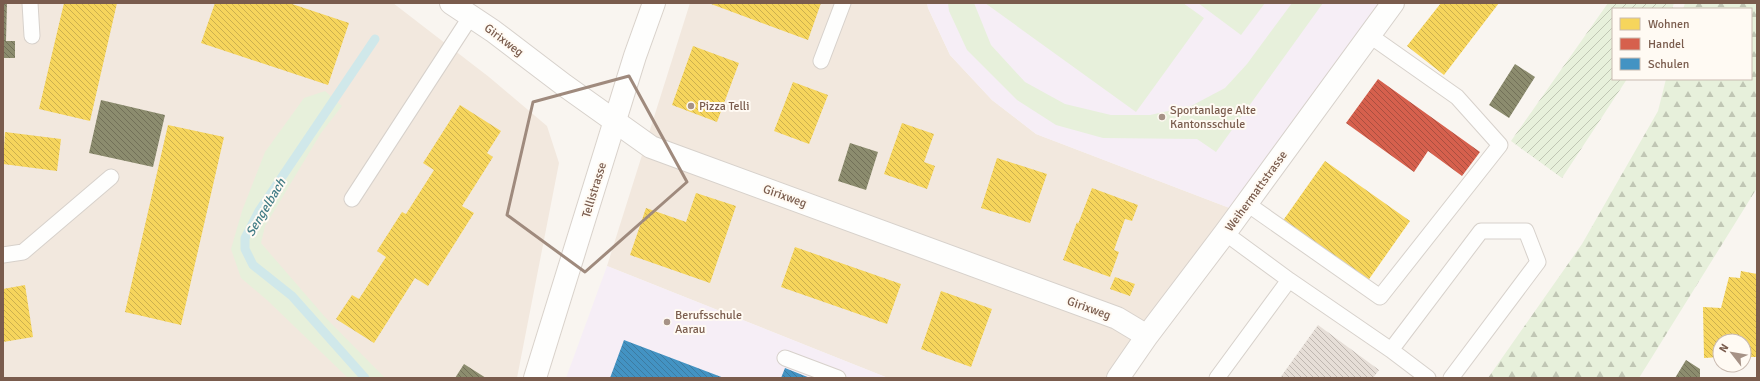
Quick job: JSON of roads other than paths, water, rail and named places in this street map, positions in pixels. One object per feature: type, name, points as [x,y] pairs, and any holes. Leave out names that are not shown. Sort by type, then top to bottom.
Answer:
[{"type":"street","name":"Girixweg","points":[[451,3],[471,16],[564,86],[651,147],[1117,318],[1147,336]]},
{"type":"street","name":"Tellistrasse","points":[[535,378],[635,56],[654,3]]},
{"type":"street","name":"Weihermattstrasse","points":[[1118,378],[1147,336],[1225,233],[1393,3]]},
{"type":"lane","points":[[30,3],[32,36]]},
{"type":"lane","points":[[822,61],[843,3]]},
{"type":"lane","points":[[352,199],[471,16]]},
{"type":"lane","points":[[1246,203],[1380,297],[1500,145],[1457,97],[1369,35]]},
{"type":"lane","points":[[3,255],[23,252],[111,177]]},
{"type":"lane","points":[[1391,350],[1481,231],[1526,231],[1538,262],[1451,378]]},
{"type":"lane","points":[[1225,233],[1289,280],[1391,350],[1428,378]]},
{"type":"lane","points":[[1216,378],[1289,280]]},
{"type":"lane","points":[[785,358],[838,378]]},
{"type":"waterway","name":"Sengelbach","points":[[365,378],[292,296],[253,265],[245,249],[245,238],[259,211],[375,39]]},
{"type":"place","name":"Pizza Telli","points":[[691,106]]},
{"type":"place","name":"Sportanlage Alte Kantonsschule","points":[[1162,117]]},
{"type":"place","name":"Berufsschule Aarau","points":[[667,322]]}]
